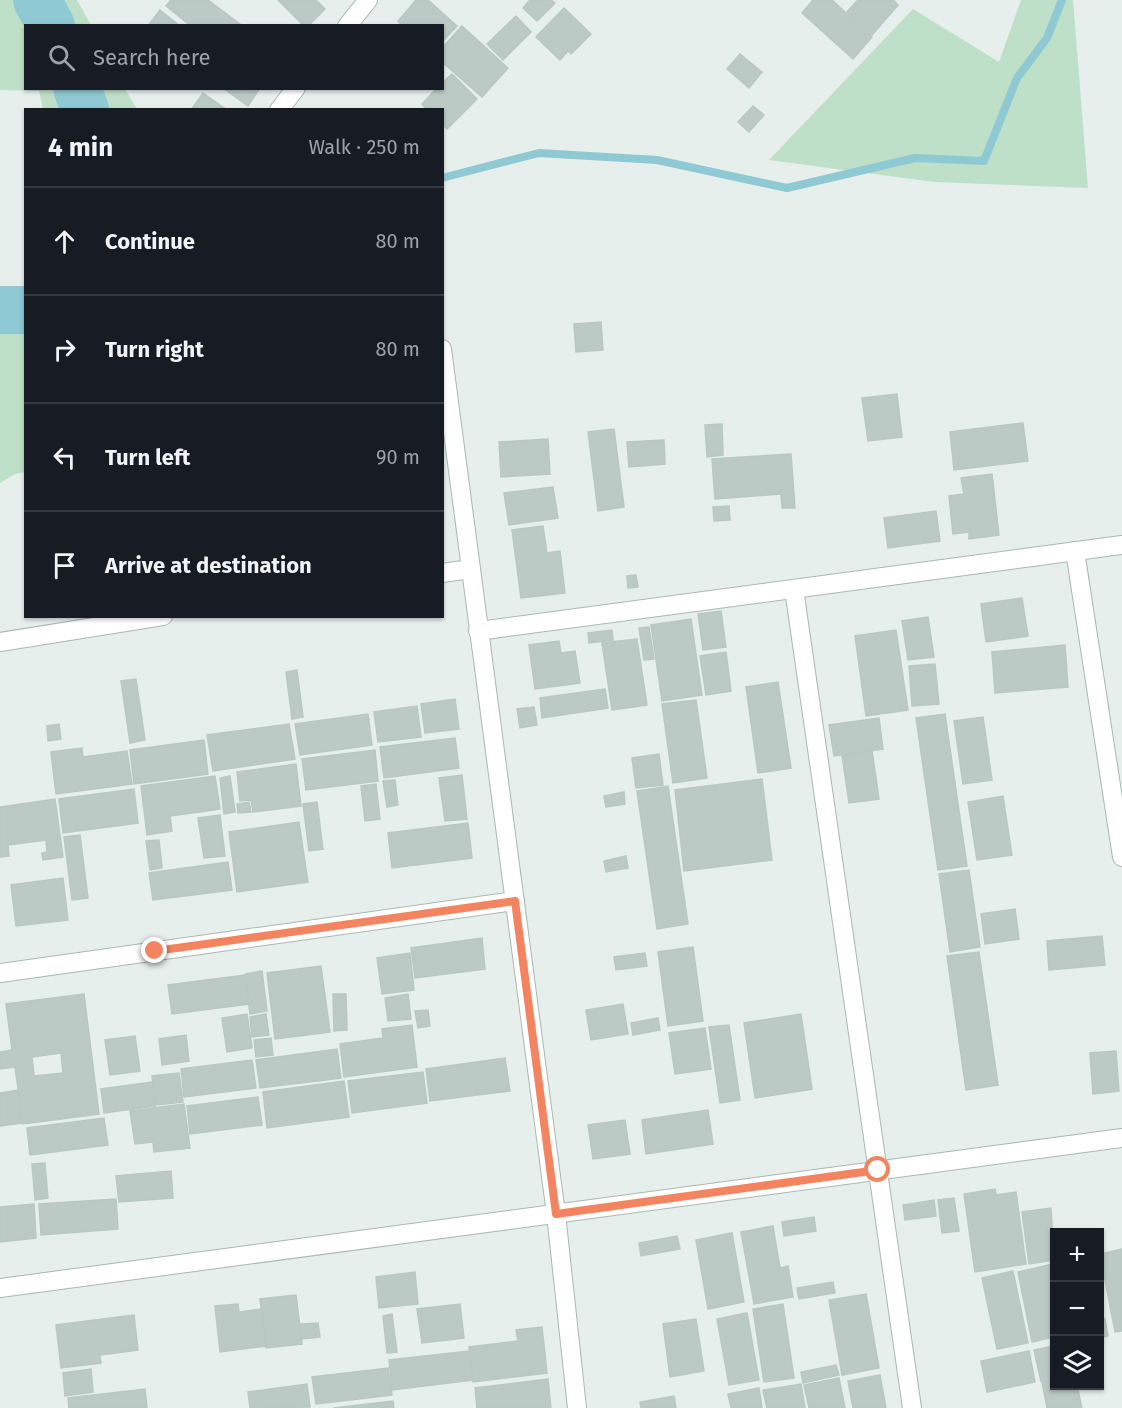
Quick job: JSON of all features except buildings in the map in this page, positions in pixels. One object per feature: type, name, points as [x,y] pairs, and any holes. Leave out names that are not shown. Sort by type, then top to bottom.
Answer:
[{"type":"street","points":[[349,24],[368,0]]},
{"type":"street","points":[[281,108],[294,90]]},
{"type":"street","points":[[444,364],[556,1214],[577,1408]]},
{"type":"street","points":[[478,631],[1122,545]]},
{"type":"street","points":[[1075,551],[1122,857]]},
{"type":"street","points":[[444,573],[471,569]]},
{"type":"street","points":[[794,589],[912,1408]]},
{"type":"street","points":[[0,642],[150,618]]},
{"type":"street","points":[[0,973],[515,901]]},
{"type":"street","points":[[0,1288],[1122,1138]]},
{"type":"green space","points":[[0,0],[77,0],[90,24],[24,24],[24,90],[126,90],[136,108],[43,108],[39,91],[0,90]]},
{"type":"green space","points":[[1021,0],[1073,0],[1088,188],[934,182],[769,160],[913,9],[999,62]]},
{"type":"green space","points":[[0,304],[24,304],[24,472],[15,474],[0,483]]},
{"type":"waterway","points":[[37,0],[50,24]]},
{"type":"waterway","points":[[444,177],[539,153],[657,160],[787,188],[915,158],[984,161],[1017,78],[1047,38],[1062,0]]},
{"type":"waterway","points":[[78,90],[84,108]]},
{"type":"waterway","points":[[0,310],[24,310]]},
{"type":"route","points":[[155,951],[515,901],[556,1214],[878,1170]]}]
